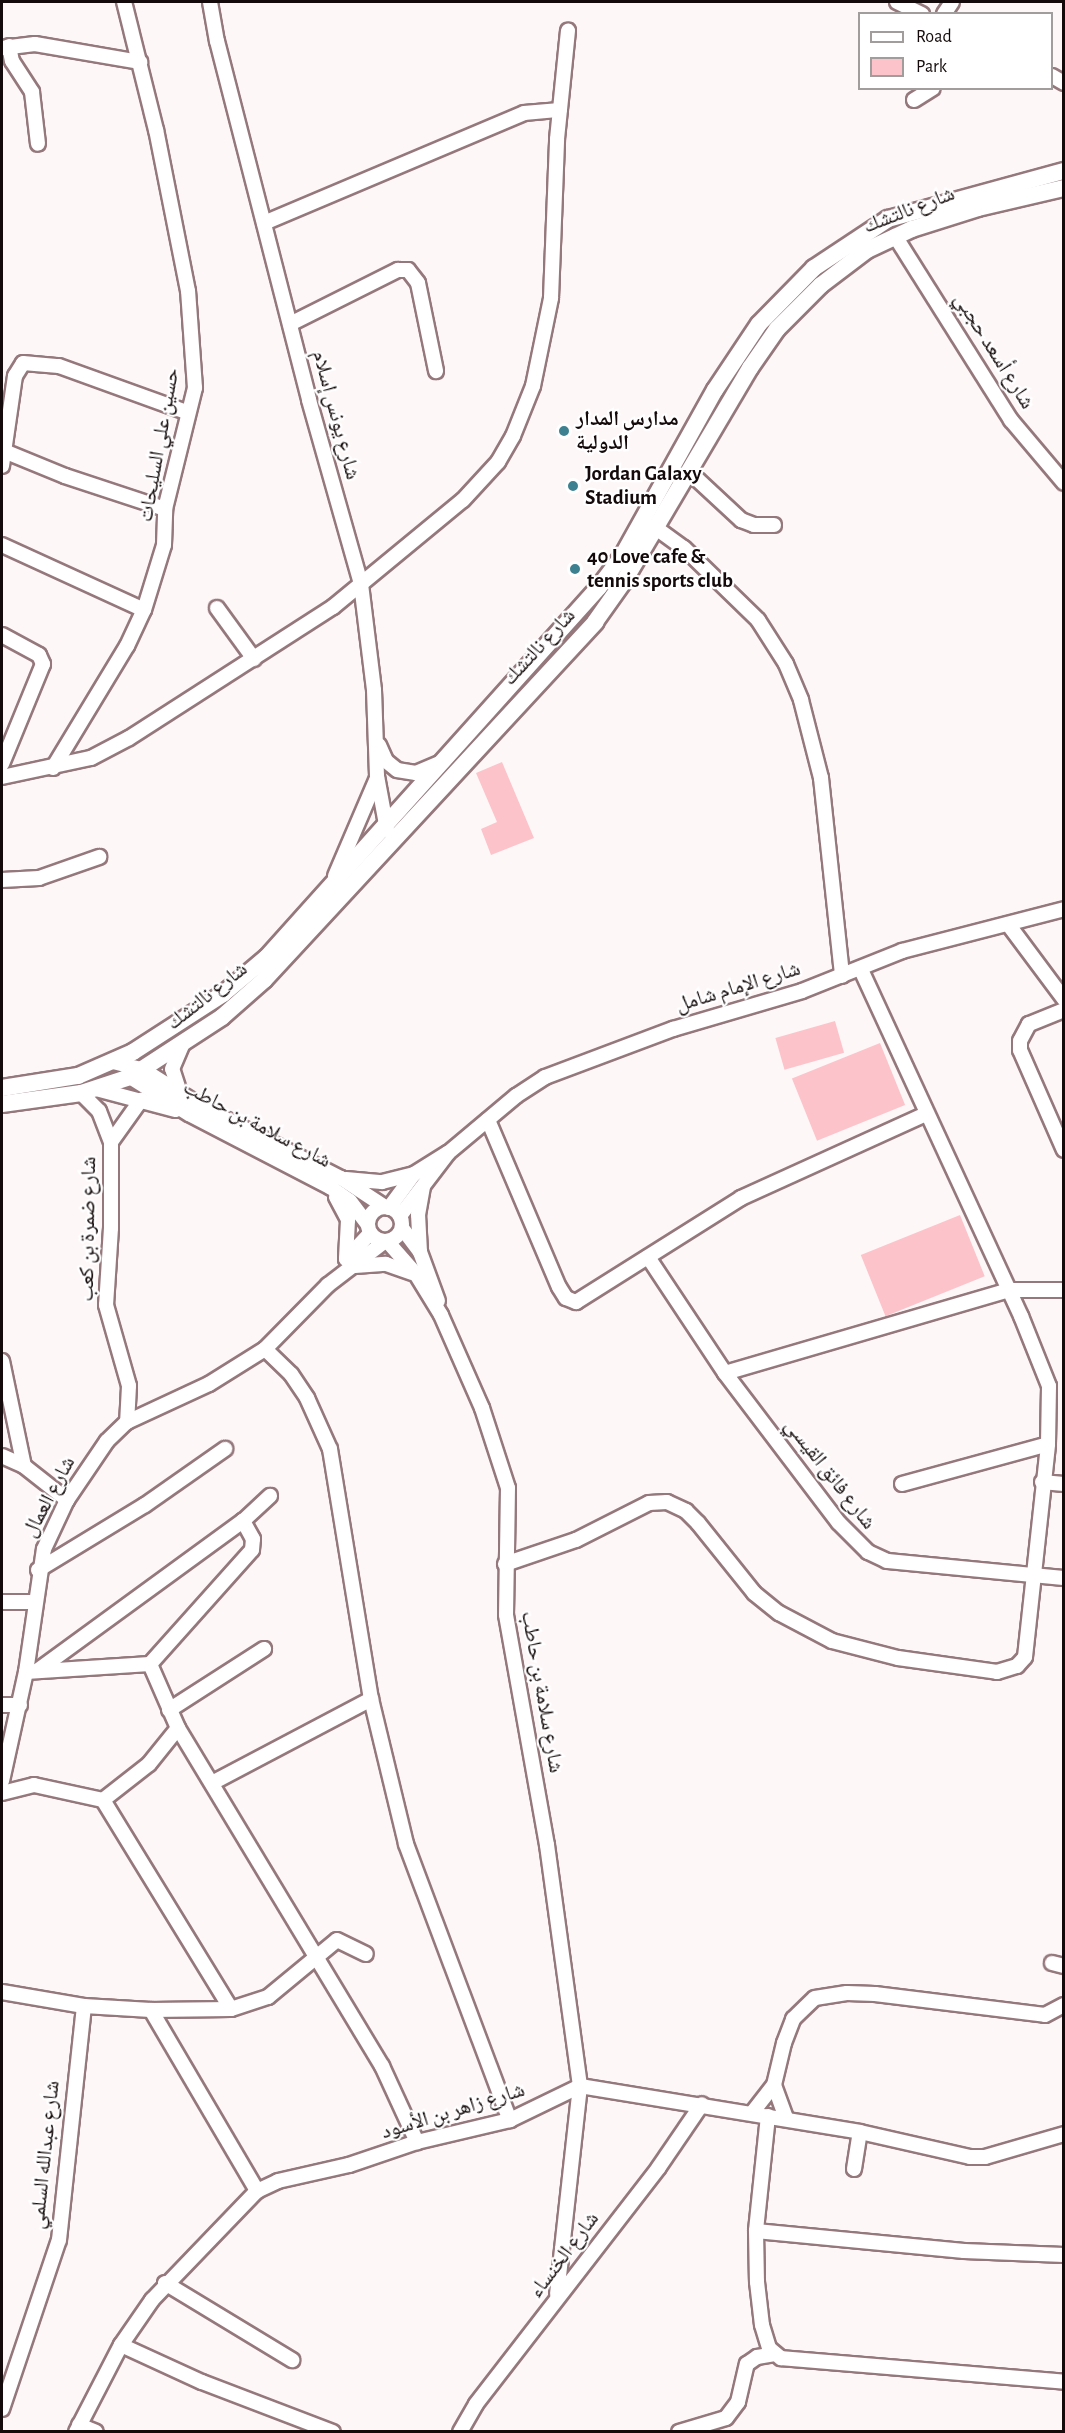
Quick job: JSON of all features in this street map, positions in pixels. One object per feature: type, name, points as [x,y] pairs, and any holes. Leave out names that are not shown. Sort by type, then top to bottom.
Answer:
[{"type":"main road","name":"شارع نالتشك","points":[[2,1088],[129,1065],[183,1043],[264,981],[595,622],[656,528],[685,475],[777,329],[843,267],[895,236],[1063,180]]},
{"type":"main road","name":"شارع نالتشك","points":[[2,1104],[89,1091],[129,1065],[169,1032],[244,978],[327,892],[385,824],[599,587],[623,555],[722,380],[759,324],[798,283],[842,247],[888,219],[1063,180]]},
{"type":"street","name":"حسين علي السليحات","points":[[53,768],[116,666],[144,610],[164,545],[165,509],[186,412],[195,388],[191,313],[140,62],[124,2]]},
{"type":"street","name":"شارع يونس إسلام","points":[[210,2],[217,41],[290,324],[361,584],[377,737],[377,776],[389,844]]},
{"type":"street","points":[[897,2],[918,12]]},
{"type":"street","points":[[2,777],[53,768],[91,758],[129,738],[254,659],[333,608],[463,500],[498,462],[513,436],[533,386],[551,298],[560,110],[568,31]]},
{"type":"street","points":[[38,144],[32,92],[5,47],[35,44],[140,62]]},
{"type":"street","points":[[914,100],[930,90]]},
{"type":"street","points":[[264,223],[524,113],[560,110]]},
{"type":"street","name":"شارع أسعد حجبي","points":[[895,236],[1011,420],[1064,483]]},
{"type":"street","points":[[290,324],[398,270],[408,270],[418,283],[436,371]]},
{"type":"street","points":[[2,466],[15,376],[20,364],[27,362],[59,366],[186,412]]},
{"type":"street","points":[[4,451],[65,476],[165,509]]},
{"type":"street","points":[[685,475],[698,480],[741,520],[754,525],[774,525]]},
{"type":"street","points":[[656,528],[684,548],[758,620],[786,664],[801,700],[821,778],[842,976]]},
{"type":"street","points":[[2,544],[144,610]]},
{"type":"street","points":[[217,608],[254,659]]},
{"type":"street","points":[[2,635],[39,655],[43,664],[2,764]]},
{"type":"street","points":[[377,737],[386,761],[397,770],[416,773],[441,762]]},
{"type":"street","points":[[327,892],[356,833],[377,776]]},
{"type":"street","points":[[2,880],[39,878],[99,857]]},
{"type":"street","name":"شارع الإمام شامل","points":[[394,1215],[419,1179],[488,1120],[545,1077],[673,1029],[842,976],[902,951],[1064,909]]},
{"type":"street","points":[[1008,924],[1064,999]]},
{"type":"street","points":[[505,1564],[576,1540],[649,1503],[667,1502],[686,1511],[698,1523],[754,1593],[809,1630],[858,1650],[997,1672],[1017,1666],[1025,1657],[1035,1575],[1042,1482],[1048,1444],[1049,1386],[1009,1290],[860,968]]},
{"type":"street","points":[[1064,1010],[1029,1024],[1020,1041],[1020,1050],[1064,1150]]},
{"type":"street","points":[[182,1095],[172,1069],[183,1043]]},
{"type":"street","name":"شارع سلامة بن حاطب","points":[[129,1065],[394,1215],[420,1252],[435,1287],[441,1315]]},
{"type":"street","name":"شارع سلامة بن حاطب","points":[[129,1065],[189,1113],[335,1183],[369,1229],[386,1241],[416,1275],[441,1315],[482,1408],[507,1488],[506,1615],[549,1856],[580,2086],[557,2295]]},
{"type":"street","points":[[89,1091],[141,1100],[189,1113]]},
{"type":"street","name":"شارع ضمرة بن كعب","points":[[89,1091],[111,1142],[111,1228],[106,1305],[129,1386],[127,1422]]},
{"type":"street","name":"شارع ضمرة بن كعب","points":[[111,1142],[141,1100]]},
{"type":"street","points":[[488,1120],[566,1298],[576,1302],[586,1299],[741,1198],[926,1114]]},
{"type":"street","points":[[349,1262],[348,1220],[335,1183],[419,1179],[420,1252]]},
{"type":"street","points":[[127,1422],[209,1384],[265,1349],[349,1262],[369,1229],[373,1212],[394,1215],[397,1237],[349,1262]]},
{"type":"street","name":"شارع فائق القيسي","points":[[648,1257],[725,1373],[839,1523],[868,1552],[887,1561],[1064,1578]]},
{"type":"street","points":[[349,1262],[386,1264],[416,1275]]},
{"type":"street","points":[[725,1373],[1009,1290],[1064,1290]]},
{"type":"street","points":[[265,1349],[291,1374],[307,1398],[330,1449],[371,1699],[406,1844],[510,2120]]},
{"type":"street","points":[[2,1361],[24,1466]]},
{"type":"street","name":"شارع العمال","points":[[2,1781],[20,1705],[32,1672],[34,1602],[38,1570],[44,1549],[68,1500],[106,1441],[127,1422]]},
{"type":"street","points":[[902,1484],[1048,1444]]},
{"type":"street","points":[[38,1570],[145,1505],[225,1449]]},
{"type":"street","points":[[2,1456],[24,1466],[68,1500]]},
{"type":"street","points":[[1042,1482],[1064,1484]]},
{"type":"street","points":[[32,1672],[243,1521],[270,1496]]},
{"type":"street","points":[[32,1672],[150,1664],[252,1550],[253,1539],[243,1521]]},
{"type":"street","points":[[2,1602],[34,1602]]},
{"type":"street","points":[[169,1710],[264,1649]]},
{"type":"street","points":[[150,1664],[178,1728],[382,2066],[417,2142]]},
{"type":"street","points":[[212,1783],[371,1699]]},
{"type":"street","points":[[2,1705],[20,1705]]},
{"type":"street","points":[[103,1800],[149,1764],[178,1728]]},
{"type":"street","points":[[2,1793],[34,1785],[103,1800],[231,2009]]},
{"type":"street","points":[[2,1992],[84,2006],[151,2010],[231,2009],[268,1997],[339,1940],[366,1954]]},
{"type":"street","points":[[752,2113],[774,2085],[793,2019],[807,2003],[824,1995],[875,1994],[1045,2015],[1064,2005]]},
{"type":"street","name":"شارع عبدالله السلمي","points":[[2,2409],[58,2240],[84,2006]]},
{"type":"street","points":[[151,2010],[257,2191]]},
{"type":"street","points":[[774,2085],[786,2118]]},
{"type":"street","points":[[580,2086],[786,2118],[978,2157],[1064,2134]]},
{"type":"street","name":"شارع زاهر بن الأسود","points":[[77,2428],[121,2345],[165,2283],[257,2191],[279,2181],[349,2165],[417,2142],[510,2120],[580,2086]]},
{"type":"street","name":"شارع الخنساء","points":[[460,2432],[557,2295],[654,2174],[702,2104]]},
{"type":"street","points":[[768,2116],[756,2231],[759,2306],[766,2341],[775,2354],[788,2360],[1064,2382]]},
{"type":"street","points":[[854,2169],[860,2132]]},
{"type":"street","points":[[756,2231],[964,2251],[1064,2255]]},
{"type":"street","points":[[165,2283],[292,2360]]},
{"type":"street","points":[[121,2345],[202,2382],[333,2432]]},
{"type":"street","points":[[679,2432],[726,2418],[738,2403],[747,2364],[757,2357],[775,2354]]},
{"type":"street","points":[[77,2428],[96,2432]]},
{"type":"green space","points":[[502,762],[534,838],[491,855],[481,829],[497,822],[476,773]]},
{"type":"green space","points":[[835,1021],[844,1053],[784,1070],[775,1038]]},
{"type":"green space","points":[[880,1043],[905,1105],[817,1141],[792,1079]]},
{"type":"green space","points":[[960,1215],[985,1276],[886,1316],[861,1255]]},
{"type":"place","name":"مدارس المدار الدولية","points":[[564,431]]},
{"type":"place","name":"Jordan Galaxy Stadium","points":[[573,486]]},
{"type":"place","name":"40 Love cafe & tennis sports club","points":[[575,569]]}]
